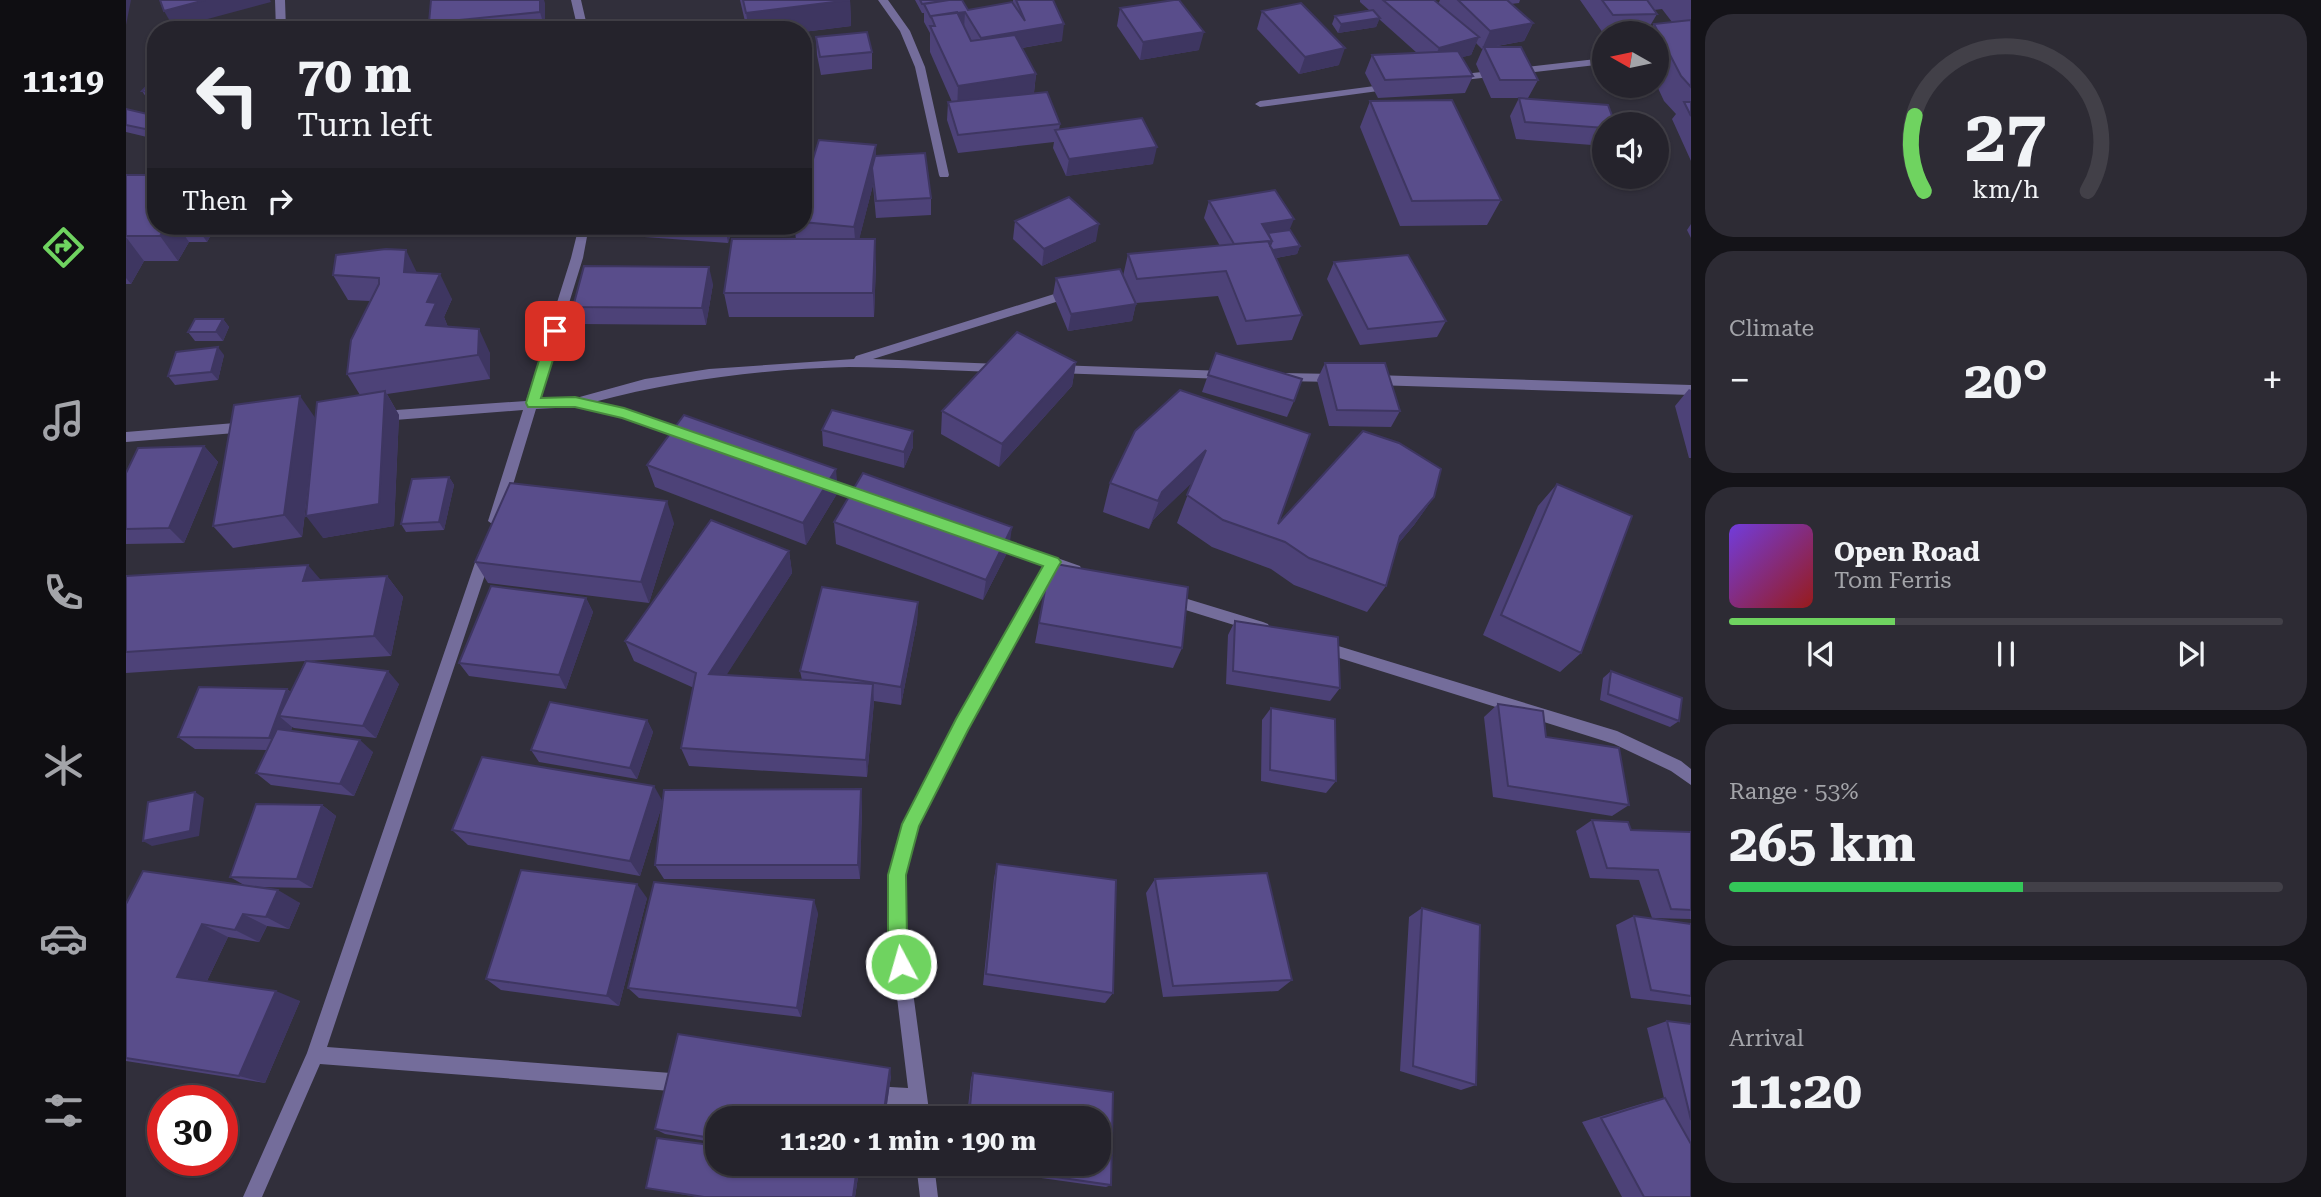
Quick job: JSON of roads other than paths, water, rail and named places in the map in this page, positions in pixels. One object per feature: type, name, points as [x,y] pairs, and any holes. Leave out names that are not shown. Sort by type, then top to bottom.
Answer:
[{"type":"street","points":[[280,0],[281,21]]},
{"type":"street","points":[[576,0],[581,21]]},
{"type":"street","points":[[883,0],[905,31],[920,67],[944,175]]},
{"type":"street","points":[[1450,79],[1592,63]]},
{"type":"street","points":[[1260,104],[1395,86]]},
{"type":"street","points":[[251,1197],[315,1055],[490,538],[582,235]]},
{"type":"street","points":[[849,363],[1085,288]]},
{"type":"street","points":[[370,417],[575,402],[645,384],[709,373],[849,363],[1014,368]]},
{"type":"street","points":[[1042,369],[1235,375]]},
{"type":"street","points":[[1263,376],[1346,379]]},
{"type":"street","points":[[1360,379],[1691,390]]},
{"type":"street","points":[[575,402],[624,414],[702,441]]},
{"type":"street","points":[[126,437],[262,426]]},
{"type":"street","points":[[806,477],[884,504]]},
{"type":"street","points":[[975,535],[1089,574]]},
{"type":"street","points":[[920,1106],[898,940],[897,875],[911,824],[962,724],[1053,562]]},
{"type":"street","points":[[1155,595],[1274,632]]},
{"type":"street","points":[[1314,644],[1617,738],[1676,766],[1691,778]]},
{"type":"street","points":[[315,1055],[698,1084]]},
{"type":"street","points":[[850,1094],[919,1098]]},
{"type":"street","points":[[926,1176],[929,1197]]}]
